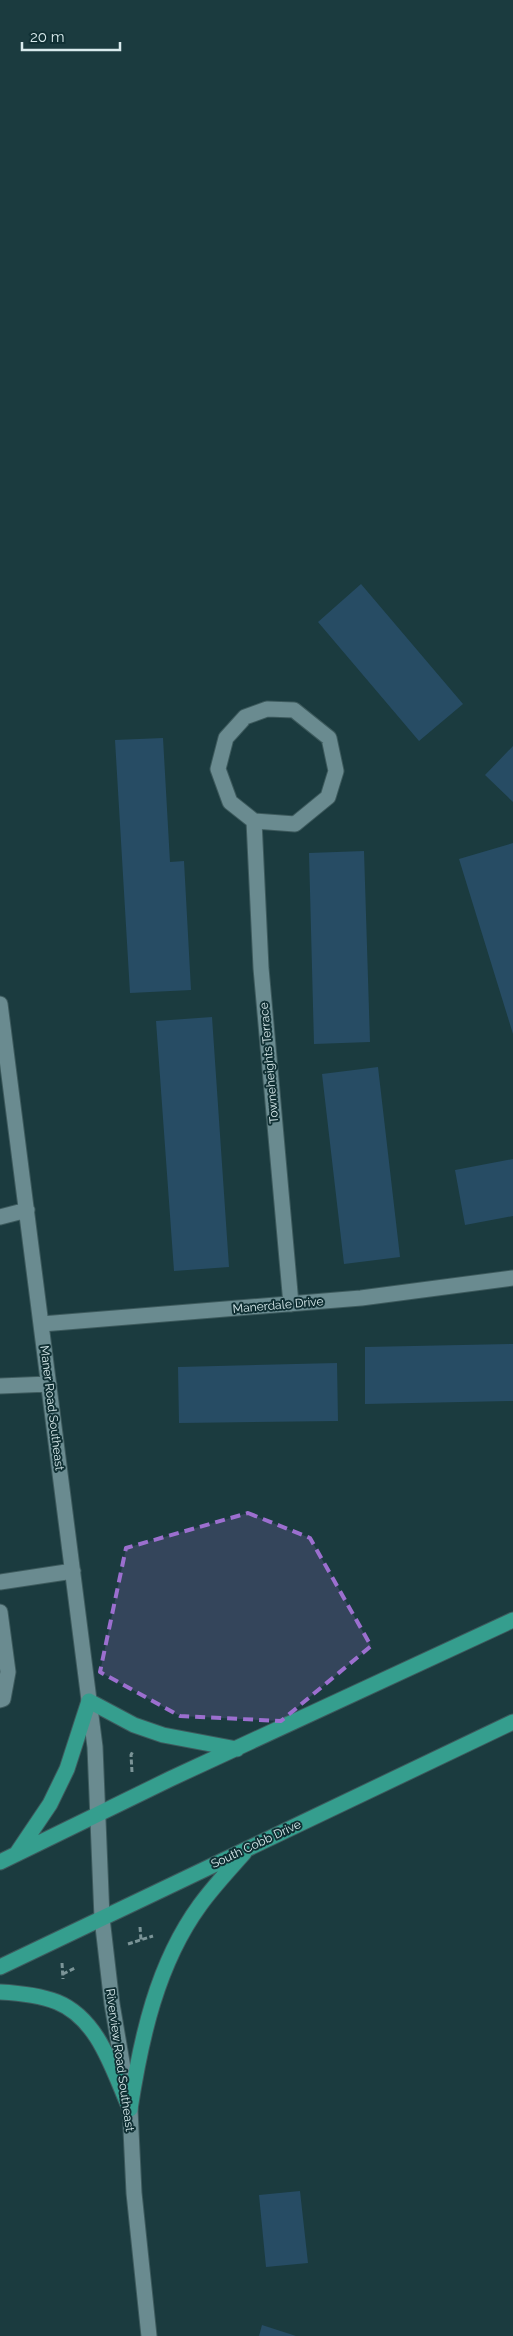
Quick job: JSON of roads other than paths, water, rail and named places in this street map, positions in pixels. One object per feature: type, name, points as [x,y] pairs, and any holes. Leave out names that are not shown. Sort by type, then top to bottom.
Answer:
[{"type":"main road","points":[[0,1862],[99,1813],[513,1620]]},
{"type":"main road","points":[[17,1853],[50,1804],[68,1769],[89,1701],[134,1725],[163,1735],[237,1749]]},
{"type":"main road","name":"South Cobb Drive","points":[[0,1967],[513,1722]]},
{"type":"main road","points":[[130,2109],[146,2026],[167,1965],[199,1906],[249,1848]]},
{"type":"main road","points":[[0,1992],[32,1995],[59,2002],[80,2017],[99,2039],[130,2109]]},
{"type":"street","points":[[267,709],[294,710],[329,738],[336,770],[328,797],[295,824],[254,821],[230,802],[218,769],[226,738],[245,717],[267,709]]},
{"type":"street","name":"Towneheights Terrace","points":[[254,821],[261,968],[291,1304]]},
{"type":"street","name":"Maner Road Southeast","points":[[0,1004],[89,1701],[96,1762],[99,1813]]},
{"type":"street","points":[[0,1217],[27,1210]]},
{"type":"street","name":"Manerdale Drive","points":[[42,1324],[361,1298],[513,1278]]},
{"type":"street","points":[[0,1386],[50,1384]]},
{"type":"street","points":[[0,1582],[73,1571]]},
{"type":"street","points":[[0,1612],[8,1672],[3,1698],[0,1700]]},
{"type":"street","name":"Riverview Road Southeast","points":[[99,1813],[102,1918],[112,2004],[130,2109],[134,2193],[149,2336]]}]
